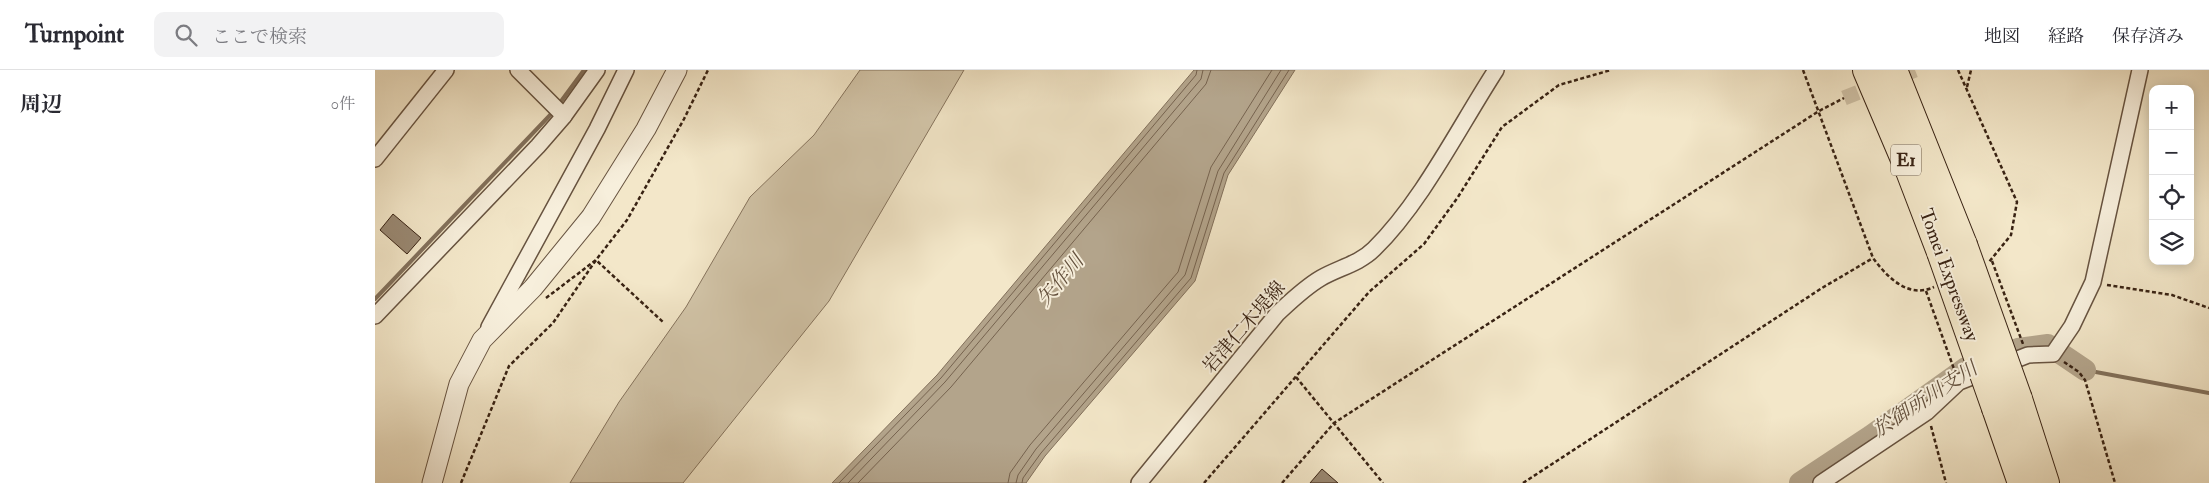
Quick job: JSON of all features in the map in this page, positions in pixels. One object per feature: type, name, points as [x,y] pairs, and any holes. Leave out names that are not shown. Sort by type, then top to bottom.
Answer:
[{"type":"highway","name":"Tomei Expressway","points":[[1867,70],[1910,171],[1952,249]]},
{"type":"highway","name":"Tomei Expressway","points":[[1893,70],[1952,249],[2007,403],[2045,483]]},
{"type":"highway","name":"Tomei Expressway","points":[[2007,403],[2022,483]]},
{"type":"street","points":[[375,158],[446,70]]},
{"type":"street","points":[[518,70],[564,116]]},
{"type":"street","points":[[375,316],[538,146],[564,116],[597,70]]},
{"type":"street","points":[[432,483],[459,384],[597,129],[625,70]]},
{"type":"street","points":[[482,340],[533,288],[591,217],[646,129],[677,70]]},
{"type":"street","name":"岩津仁木堤線","points":[[1139,483],[1277,314],[1303,290],[1323,277],[1353,264],[1373,251],[1403,218],[1496,70]]},
{"type":"street","points":[[1821,483],[1927,412],[1959,382],[2028,355],[2053,354],[2072,326],[2093,282],[2140,70]]},
{"type":"path","points":[[461,483],[509,366],[553,323],[596,260],[627,220],[684,119],[708,70]]},
{"type":"path","points":[[1204,483],[1369,292],[1424,244],[1459,197],[1502,127],[1559,85],[1611,70]]},
{"type":"path","points":[[1803,70],[1873,258],[1889,280],[1905,287],[1926,291],[1959,382]]},
{"type":"path","points":[[1958,70],[2017,202],[2011,235],[1992,261],[2028,355]]},
{"type":"path","points":[[1967,89],[1971,70]]},
{"type":"path","points":[[1282,483],[1334,423],[1819,111],[1844,98]]},
{"type":"path","points":[[1523,483],[1813,293],[1873,258]]},
{"type":"path","points":[[543,300],[596,260]]},
{"type":"path","points":[[596,260],[663,322]]},
{"type":"path","points":[[2093,282],[2172,295],[2209,308]]},
{"type":"path","points":[[2053,354],[2079,372],[2085,380],[2115,483]]},
{"type":"path","points":[[1296,377],[1383,483]]},
{"type":"path","points":[[1927,412],[1945,483]]},
{"type":"shaded area","points":[[860,70],[964,70],[829,301],[683,483],[570,483],[619,402],[686,307],[750,197],[814,135]]},
{"type":"water","name":"矢作川","points":[[1194,70],[1295,70],[1228,175],[1195,281],[1045,456],[1026,483],[832,483],[937,375]]},
{"type":"building","points":[[393,214],[421,238],[407,254],[380,230]]},
{"type":"building","points":[[1322,469],[1338,483],[1310,483]]},
{"type":"waterway","points":[[559,104],[584,70]]},
{"type":"waterway","points":[[375,299],[553,112]]},
{"type":"waterway","name":"於御所川支川","points":[[1800,483],[1871,436],[1966,368],[2018,349],[2048,345],[2085,370]]},
{"type":"waterway","points":[[2085,370],[2209,393]]},
{"type":"tunnel","points":[[1844,98],[1915,70]]}]
